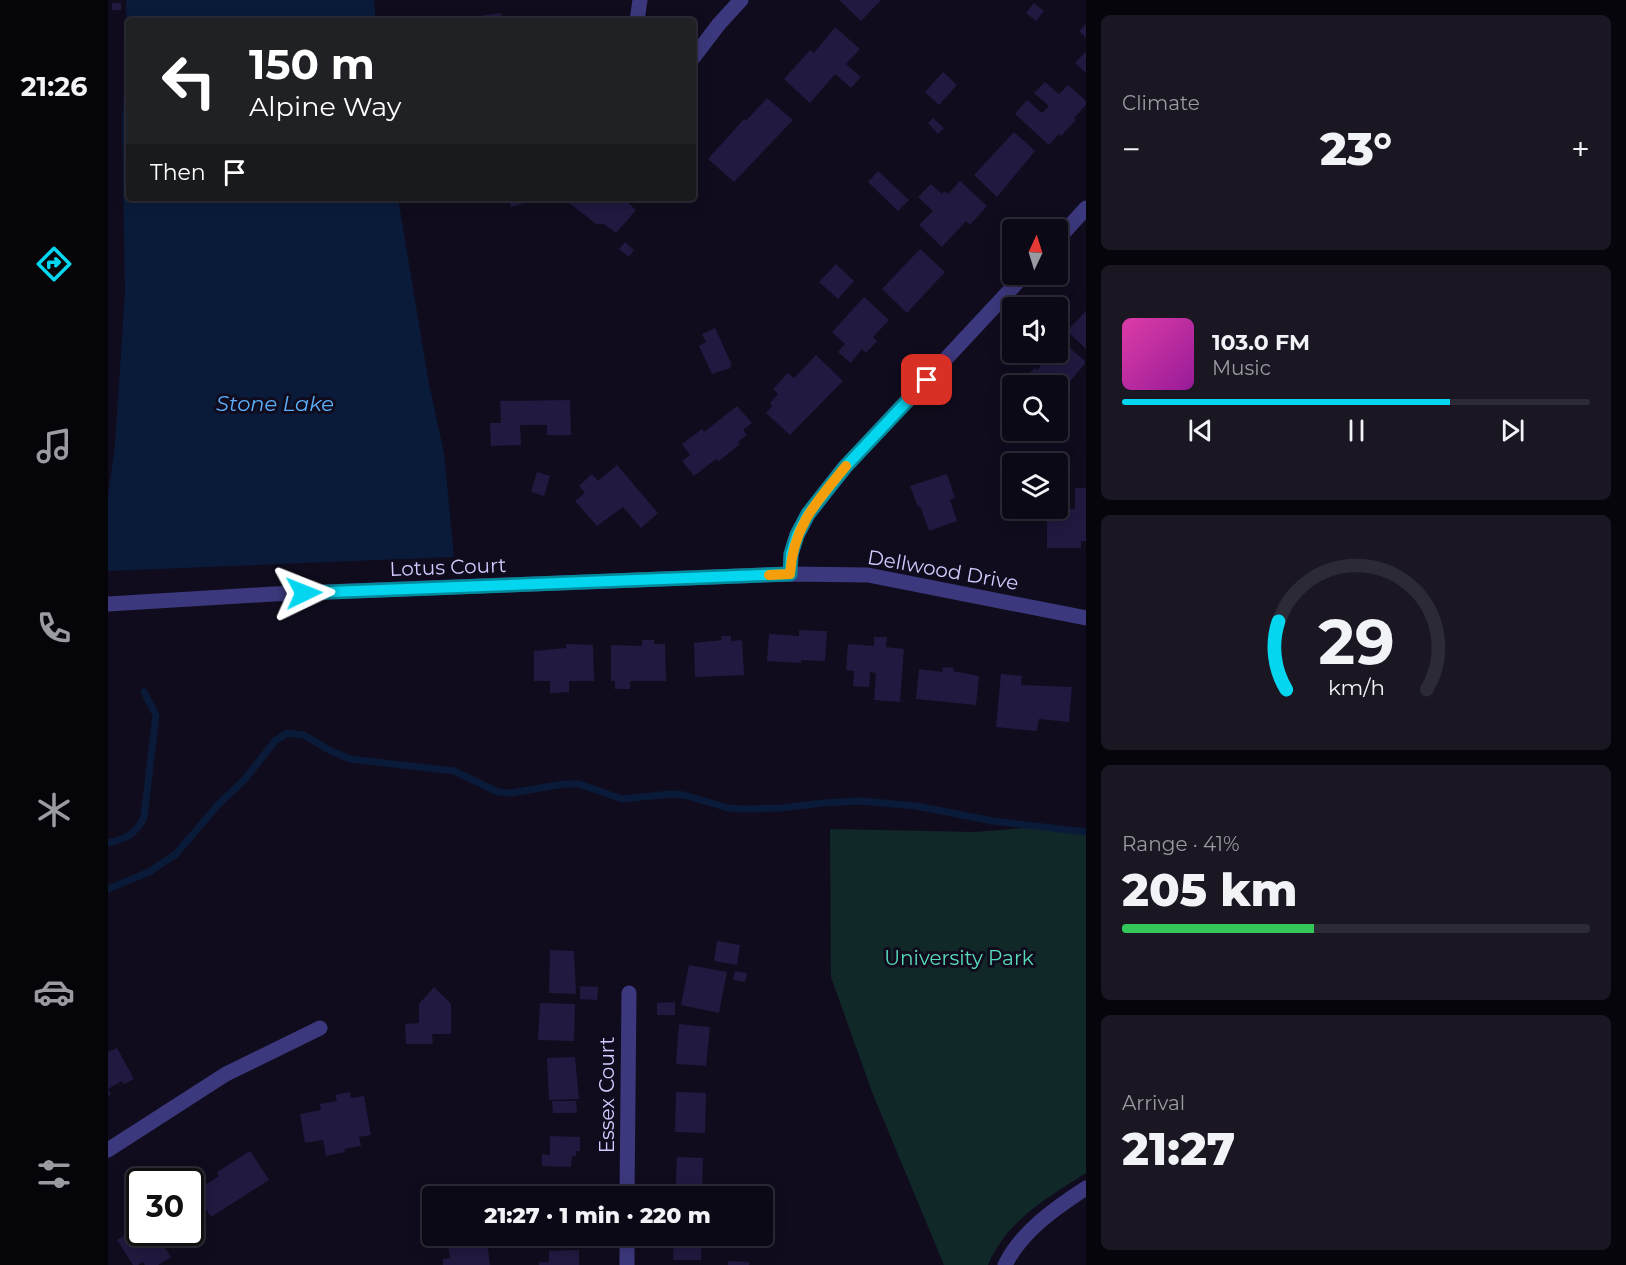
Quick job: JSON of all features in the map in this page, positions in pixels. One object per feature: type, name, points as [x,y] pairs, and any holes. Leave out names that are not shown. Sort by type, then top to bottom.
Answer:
[{"type":"street","points":[[637,18],[640,0]]},
{"type":"street","points":[[696,54],[741,0]]},
{"type":"street","points":[[1068,228],[1086,208]]},
{"type":"street","points":[[790,574],[791,554],[797,535],[808,514],[845,467],[1014,285]]},
{"type":"street","name":"Lotus Court","points":[[108,604],[273,594],[790,574]]},
{"type":"street","name":"Dellwood Drive","points":[[790,574],[868,575],[1086,618]]},
{"type":"street","name":"Essex Court","points":[[627,1186],[629,993]]},
{"type":"street","points":[[108,1150],[226,1074],[320,1028]]},
{"type":"street","points":[[1005,1265],[1012,1250],[1027,1234],[1086,1188]]},
{"type":"street","points":[[627,1246],[627,1265]]},
{"type":"green space","name":"University Park","points":[[1037,827],[1086,830],[1086,1173],[1043,1201],[1017,1223],[996,1249],[988,1265],[944,1265],[872,1092],[831,977],[830,829],[975,832]]},
{"type":"water","name":"Stone Lake","points":[[126,0],[374,0],[376,18],[126,18]]},
{"type":"water","name":"Stone Lake","points":[[126,63],[126,201],[398,201],[429,384],[444,453],[454,557],[108,571],[108,496],[115,445],[125,291],[122,120]]},
{"type":"building","points":[[839,0],[881,0],[861,21]]},
{"type":"building","points":[[112,3],[121,3],[121,10],[112,10]]},
{"type":"building","points":[[1034,3],[1044,11],[1036,21],[1026,13]]},
{"type":"building","points":[[501,13],[502,18],[473,18]]},
{"type":"building","points":[[1086,24],[1086,38],[1079,31]]},
{"type":"building","points":[[835,27],[860,49],[846,64],[861,77],[851,88],[835,74],[810,103],[784,79],[810,50],[814,53]]},
{"type":"building","points":[[1086,51],[1086,73],[1075,63]]},
{"type":"building","points":[[943,72],[957,85],[939,105],[925,92]]},
{"type":"building","points":[[1045,82],[1059,94],[1068,85],[1086,101],[1086,105],[1074,118],[1076,120],[1049,145],[1015,114],[1027,100],[1042,113],[1049,106],[1034,93]]},
{"type":"building","points":[[767,98],[793,120],[734,182],[708,159],[744,119],[746,121]]},
{"type":"building","points":[[933,118],[944,128],[938,134],[928,123]]},
{"type":"building","points":[[1014,132],[1035,151],[997,197],[974,175]]},
{"type":"building","points":[[878,171],[909,200],[898,211],[868,182]]},
{"type":"building","points":[[960,181],[987,206],[970,225],[966,221],[942,247],[919,225],[933,211],[918,197],[931,184],[942,194],[944,191],[948,194]]},
{"type":"building","points":[[509,201],[532,201],[511,207]]},
{"type":"building","points":[[567,201],[626,201],[636,210],[616,233],[604,224],[596,224]]},
{"type":"building","points":[[625,242],[634,250],[629,257],[619,249]]},
{"type":"building","points":[[920,249],[945,272],[907,313],[882,289]]},
{"type":"building","points":[[836,264],[854,281],[838,299],[819,282]]},
{"type":"building","points":[[864,297],[889,320],[873,337],[877,341],[866,353],[862,349],[851,363],[838,352],[845,344],[832,332]]},
{"type":"building","points":[[1086,311],[1086,349],[1068,332]]},
{"type":"building","points":[[715,328],[732,365],[730,365],[731,368],[712,374],[699,346],[706,342],[702,334]]},
{"type":"building","points":[[1068,346],[1086,362],[1068,384],[1068,375],[1028,375],[1034,368],[1037,370],[1043,363],[1068,363]]},
{"type":"building","points":[[816,355],[843,381],[790,435],[766,413],[772,406],[770,403],[778,394],[773,389],[788,373],[794,378]]},
{"type":"building","points":[[570,400],[571,435],[547,435],[547,425],[520,425],[521,445],[491,446],[490,423],[501,423],[500,401]]},
{"type":"building","points":[[737,406],[752,423],[743,430],[747,435],[738,442],[740,444],[719,461],[716,459],[694,476],[682,461],[690,455],[682,444],[702,429],[704,432]]},
{"type":"building","points":[[617,465],[658,513],[641,528],[623,507],[597,526],[575,501],[585,493],[579,486],[592,474],[598,481]]},
{"type":"building","points":[[537,472],[550,476],[544,496],[531,492]]},
{"type":"building","points":[[947,474],[955,498],[950,500],[957,521],[929,531],[910,486]]},
{"type":"building","points":[[1075,488],[1086,488],[1086,541],[1081,541],[1081,548],[1047,548],[1047,519],[1068,519],[1068,509],[1075,509]]},
{"type":"building","points":[[799,630],[827,631],[825,661],[801,660],[801,663],[767,661],[769,634],[799,636]]},
{"type":"building","points":[[721,636],[731,636],[731,641],[742,640],[744,675],[695,677],[694,643],[722,640]]},
{"type":"building","points":[[874,637],[887,637],[886,647],[904,649],[900,702],[874,700],[876,673],[870,672],[869,687],[853,686],[854,671],[846,670],[848,644],[874,646]]},
{"type":"building","points":[[642,640],[654,640],[654,644],[665,644],[666,681],[630,681],[630,689],[615,689],[615,681],[611,681],[611,645],[642,646]]},
{"type":"building","points":[[566,644],[593,645],[594,681],[569,681],[569,692],[550,693],[550,681],[534,681],[534,651],[566,648]]},
{"type":"building","points":[[943,667],[979,676],[976,705],[916,699],[919,669],[942,672]]},
{"type":"building","points":[[1001,674],[1022,676],[1021,685],[1072,687],[1069,722],[1039,719],[1037,731],[996,727]]},
{"type":"building","points":[[717,941],[740,945],[737,965],[714,961]]},
{"type":"building","points":[[550,950],[574,951],[576,994],[549,993]]},
{"type":"building","points":[[689,965],[727,972],[719,1013],[681,1005]]},
{"type":"building","points":[[735,971],[747,973],[745,982],[733,980]]},
{"type":"building","points":[[580,986],[598,987],[597,1000],[580,999]]},
{"type":"building","points":[[434,987],[451,1004],[451,1034],[432,1034],[433,1044],[406,1044],[405,1024],[419,1023],[419,1004]]},
{"type":"building","points":[[675,1002],[675,1015],[657,1015],[657,1003]]},
{"type":"building","points":[[540,1003],[575,1004],[574,1041],[538,1040]]},
{"type":"building","points":[[679,1024],[710,1027],[706,1066],[676,1064]]},
{"type":"building","points":[[117,1048],[134,1079],[124,1084],[122,1081],[108,1089],[108,1052]]},
{"type":"building","points":[[575,1057],[579,1099],[549,1100],[547,1058]]},
{"type":"building","points":[[350,1092],[351,1098],[364,1096],[371,1135],[359,1137],[361,1146],[326,1156],[323,1140],[305,1143],[300,1114],[321,1110],[320,1104],[337,1101],[335,1095]]},
{"type":"building","points":[[676,1092],[706,1093],[705,1133],[675,1132]]},
{"type":"building","points":[[552,1101],[576,1101],[577,1113],[553,1113]]},
{"type":"building","points":[[550,1136],[580,1137],[580,1151],[576,1151],[576,1156],[572,1156],[571,1167],[542,1166],[542,1154],[550,1155]]},
{"type":"building","points":[[250,1151],[269,1180],[211,1217],[204,1206],[204,1186],[219,1176],[217,1172]]},
{"type":"building","points":[[677,1157],[703,1158],[702,1186],[676,1186]]},
{"type":"building","points":[[126,1234],[126,1246],[168,1246],[165,1248],[171,1257],[158,1265],[145,1265],[143,1262],[133,1265],[117,1240]]},
{"type":"building","points":[[448,1246],[488,1246],[490,1265],[443,1265],[443,1259],[450,1258]]},
{"type":"building","points":[[674,1246],[702,1246],[701,1260],[673,1260]]},
{"type":"building","points":[[579,1250],[579,1265],[539,1265],[539,1262],[549,1262],[549,1251]]},
{"type":"building","points":[[728,1261],[749,1262],[749,1265],[728,1265]]},
{"type":"waterway","points":[[108,843],[130,835],[138,828],[144,817],[156,715],[144,692]]},
{"type":"waterway","points":[[108,889],[149,872],[176,854],[217,806],[245,779],[275,741],[287,733],[304,735],[350,759],[454,771],[498,792],[511,793],[564,784],[579,784],[622,799],[671,794],[684,795],[728,808],[742,809],[861,801],[916,806],[993,821],[1086,832]]},
{"type":"slow traffic","points":[[769,575],[790,574],[791,554],[797,535],[808,514],[846,466]]},
{"type":"route","points":[[304,593],[790,574],[791,554],[797,535],[808,514],[845,467],[927,380]]}]
